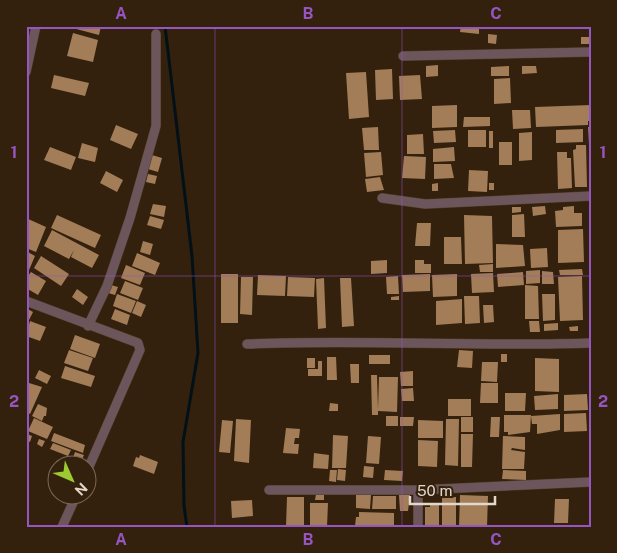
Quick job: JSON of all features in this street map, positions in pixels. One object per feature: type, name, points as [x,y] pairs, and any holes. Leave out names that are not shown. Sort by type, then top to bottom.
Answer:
[{"type":"street","points":[[26,72],[36,26]]},
{"type":"street","points":[[88,326],[107,286],[130,218],[156,126],[156,34]]},
{"type":"street","points":[[403,56],[591,52]]},
{"type":"street","points":[[382,198],[425,204],[591,196]]},
{"type":"street","points":[[26,301],[88,326],[138,343],[140,350],[94,456]]},
{"type":"street","points":[[247,344],[294,342],[536,345],[591,343]]},
{"type":"street","points":[[269,490],[418,490],[591,482]]},
{"type":"street","points":[[418,490],[418,527]]},
{"type":"street","points":[[62,527],[71,506]]},
{"type":"building","points":[[65,26],[101,26],[99,35]]},
{"type":"building","points":[[461,26],[479,26],[479,34],[460,32]]},
{"type":"building","points":[[73,33],[98,40],[93,62],[67,56]]},
{"type":"building","points":[[488,34],[497,35],[496,44],[488,43]]},
{"type":"building","points":[[581,37],[591,37],[591,44],[581,44]]},
{"type":"building","points":[[438,65],[438,76],[426,77],[426,66]]},
{"type":"building","points":[[509,66],[509,76],[491,76],[491,67]]},
{"type":"building","points":[[522,66],[536,66],[537,73],[522,74]]},
{"type":"building","points":[[392,69],[393,99],[376,100],[375,70]]},
{"type":"building","points":[[366,72],[369,117],[349,119],[346,73]]},
{"type":"building","points":[[54,75],[89,83],[85,96],[51,88]]},
{"type":"building","points":[[420,75],[422,99],[400,100],[399,76]]},
{"type":"building","points":[[510,78],[511,103],[494,104],[494,79]]},
{"type":"building","points":[[457,105],[457,127],[432,128],[432,106]]},
{"type":"building","points":[[591,105],[591,121],[588,121],[588,125],[536,127],[535,107]]},
{"type":"building","points":[[512,110],[530,110],[531,128],[513,129]]},
{"type":"building","points":[[464,117],[490,117],[490,126],[463,127]]},
{"type":"building","points":[[116,125],[138,134],[131,149],[110,140]]},
{"type":"building","points":[[378,127],[379,150],[364,150],[362,128]]},
{"type":"building","points":[[588,127],[591,127],[591,144],[589,144]]},
{"type":"building","points":[[583,129],[583,142],[556,143],[556,130]]},
{"type":"building","points":[[455,130],[456,142],[434,143],[433,131]]},
{"type":"building","points":[[468,130],[486,130],[486,147],[468,147]]},
{"type":"building","points":[[489,131],[493,131],[493,148],[489,148]]},
{"type":"building","points":[[532,132],[532,160],[519,161],[519,133]]},
{"type":"building","points":[[423,134],[424,154],[407,154],[407,135]]},
{"type":"building","points":[[499,142],[512,142],[512,165],[499,165]]},
{"type":"building","points":[[82,143],[98,148],[95,162],[78,158]]},
{"type":"building","points":[[576,145],[586,145],[587,187],[575,187],[573,150],[576,149]]},
{"type":"building","points":[[50,147],[76,157],[71,170],[44,160]]},
{"type":"building","points":[[454,147],[455,161],[433,162],[433,149]]},
{"type":"building","points":[[589,148],[591,148],[591,171],[589,171]]},
{"type":"building","points":[[381,152],[383,175],[366,177],[364,153]]},
{"type":"building","points":[[557,152],[567,152],[567,158],[571,158],[572,188],[558,189]]},
{"type":"building","points":[[152,155],[162,158],[158,172],[148,169]]},
{"type":"building","points":[[404,156],[426,157],[425,179],[402,178]]},
{"type":"building","points":[[434,164],[451,164],[454,178],[434,179]]},
{"type":"building","points":[[469,170],[488,171],[487,192],[468,191]]},
{"type":"building","points":[[106,171],[123,180],[117,192],[100,183]]},
{"type":"building","points":[[148,174],[157,176],[155,184],[146,182]]},
{"type":"building","points":[[380,177],[384,190],[367,192],[365,179]]},
{"type":"building","points":[[438,183],[438,191],[432,191],[432,184]]},
{"type":"building","points":[[489,183],[494,183],[494,190],[489,190]]},
{"type":"building","points":[[153,204],[166,206],[164,217],[150,214]]},
{"type":"building","points":[[545,206],[546,214],[533,216],[532,207]]},
{"type":"building","points":[[574,206],[574,213],[582,213],[582,226],[556,227],[555,211],[563,210],[563,207]]},
{"type":"building","points":[[512,207],[521,207],[521,212],[512,213]]},
{"type":"building","points":[[524,214],[525,237],[512,237],[512,215]]},
{"type":"building","points":[[57,215],[101,235],[95,248],[51,228]]},
{"type":"building","points":[[464,215],[492,216],[493,263],[465,264]]},
{"type":"building","points":[[150,216],[164,220],[161,229],[147,225]]},
{"type":"building","points":[[26,218],[46,227],[36,252],[26,248]]},
{"type":"building","points":[[417,223],[431,223],[430,246],[415,246]]},
{"type":"building","points":[[583,229],[584,262],[558,263],[558,230]]},
{"type":"building","points":[[52,230],[99,255],[92,268],[71,257],[74,250],[69,259],[44,246]]},
{"type":"building","points":[[444,237],[461,237],[462,264],[444,264]]},
{"type":"building","points":[[143,241],[153,244],[150,255],[140,252]]},
{"type":"building","points":[[496,244],[523,245],[525,266],[496,268]]},
{"type":"building","points":[[547,248],[548,267],[531,268],[530,249]]},
{"type":"building","points":[[26,251],[35,256],[29,270],[26,269]]},
{"type":"building","points":[[137,253],[160,263],[155,275],[132,266]]},
{"type":"building","points":[[41,256],[69,274],[61,286],[34,268]]},
{"type":"building","points":[[387,260],[387,273],[371,274],[371,261]]},
{"type":"building","points":[[415,260],[424,260],[424,264],[431,264],[431,273],[415,273]]},
{"type":"building","points":[[493,264],[493,272],[480,272],[479,265]]},
{"type":"building","points":[[126,265],[145,273],[140,285],[121,278]]},
{"type":"building","points":[[582,269],[583,275],[560,275],[559,270]]},
{"type":"building","points":[[540,270],[540,283],[526,284],[526,271]]},
{"type":"building","points":[[542,271],[553,272],[554,284],[542,284]]},
{"type":"building","points":[[31,272],[46,281],[38,295],[26,288],[26,279]]},
{"type":"building","points":[[523,272],[524,285],[498,287],[497,274]]},
{"type":"building","points":[[493,273],[494,292],[472,293],[471,274]]},
{"type":"building","points":[[221,274],[238,274],[238,323],[221,323]]},
{"type":"building","points":[[430,274],[430,291],[403,292],[402,275]]},
{"type":"building","points":[[457,274],[457,296],[433,297],[432,275]]},
{"type":"building","points":[[258,275],[286,276],[285,296],[257,295]]},
{"type":"building","points":[[398,276],[399,294],[387,294],[386,277]]},
{"type":"building","points":[[582,276],[583,320],[560,321],[558,277]]},
{"type":"building","points":[[241,277],[253,277],[252,315],[240,314]]},
{"type":"building","points":[[288,277],[315,278],[314,297],[287,296]]},
{"type":"building","points":[[324,278],[326,328],[318,329],[316,279]]},
{"type":"building","points":[[340,278],[351,278],[354,326],[342,327]]},
{"type":"building","points":[[125,281],[143,288],[138,300],[120,293]]},
{"type":"building","points":[[111,285],[118,287],[115,295],[108,293]]},
{"type":"building","points":[[525,285],[538,286],[539,319],[525,319]]},
{"type":"building","points":[[77,289],[88,297],[83,305],[72,297]]},
{"type":"building","points":[[117,294],[136,301],[131,313],[113,306]]},
{"type":"building","points":[[542,294],[555,294],[555,320],[543,321]]},
{"type":"building","points":[[399,296],[399,300],[391,300],[391,297]]},
{"type":"building","points":[[464,296],[479,296],[480,323],[465,324]]},
{"type":"building","points":[[462,299],[462,323],[436,325],[436,301]]},
{"type":"building","points":[[137,301],[146,305],[141,317],[132,313]]},
{"type":"building","points":[[483,305],[493,305],[494,322],[484,323]]},
{"type":"building","points":[[26,308],[33,312],[29,320],[26,319]]},
{"type":"building","points":[[115,309],[130,315],[127,325],[111,319]]},
{"type":"building","points":[[30,321],[46,327],[40,341],[26,336]]},
{"type":"building","points":[[529,321],[539,321],[540,332],[530,332]]},
{"type":"building","points":[[558,323],[558,330],[544,331],[544,324]]},
{"type":"building","points":[[578,326],[578,331],[570,331],[569,327]]},
{"type":"building","points":[[75,335],[100,344],[95,358],[70,349]]},
{"type":"building","points":[[69,350],[93,358],[88,371],[64,363]]},
{"type":"building","points":[[459,350],[473,351],[472,368],[457,367]]},
{"type":"building","points":[[501,354],[507,354],[507,362],[501,362]]},
{"type":"building","points":[[369,355],[390,355],[390,364],[369,364]]},
{"type":"building","points":[[327,357],[336,357],[337,380],[327,380]]},
{"type":"building","points":[[307,358],[315,358],[315,368],[307,368]]},
{"type":"building","points":[[535,358],[559,359],[559,392],[535,391]]},
{"type":"building","points":[[318,361],[322,361],[322,376],[308,376],[308,369],[318,369]]},
{"type":"building","points":[[482,362],[498,362],[497,382],[481,381]]},
{"type":"building","points":[[350,364],[359,364],[359,383],[351,383]]},
{"type":"building","points":[[65,366],[95,376],[91,387],[61,378]]},
{"type":"building","points":[[39,370],[51,376],[47,384],[35,378]]},
{"type":"building","points":[[413,371],[413,386],[401,386],[400,372]]},
{"type":"building","points":[[371,375],[377,375],[378,409],[379,377],[398,377],[397,412],[378,411],[378,415],[372,415]]},
{"type":"building","points":[[29,383],[42,387],[30,414],[26,412],[26,389]]},
{"type":"building","points":[[481,383],[498,383],[498,403],[480,403]]},
{"type":"building","points":[[413,388],[414,401],[402,401],[401,389]]},
{"type":"building","points":[[505,393],[526,393],[525,411],[505,411]]},
{"type":"building","points":[[558,394],[558,409],[535,410],[534,396]]},
{"type":"building","points":[[587,394],[588,410],[564,411],[564,395]]},
{"type":"building","points":[[448,399],[471,399],[471,416],[448,416]]},
{"type":"building","points":[[330,403],[338,404],[338,411],[329,411]]},
{"type":"building","points":[[38,404],[47,408],[46,416],[44,416],[42,421],[32,416]]},
{"type":"building","points":[[586,413],[587,431],[564,432],[564,414]]},
{"type":"building","points":[[560,414],[560,430],[537,434],[537,424],[532,424],[531,416]]},
{"type":"building","points":[[504,415],[531,415],[530,432],[508,435],[508,432],[504,432]]},
{"type":"building","points":[[386,416],[398,416],[398,426],[386,426]]},
{"type":"building","points":[[400,417],[414,417],[413,426],[400,426]]},
{"type":"building","points":[[461,417],[473,417],[473,432],[461,432]]},
{"type":"building","points":[[491,417],[500,417],[499,437],[490,437]]},
{"type":"building","points":[[34,418],[53,427],[47,439],[28,431]]},
{"type":"building","points":[[236,419],[251,420],[249,463],[234,461]]},
{"type":"building","points":[[446,419],[459,419],[458,466],[445,465]]},
{"type":"building","points":[[222,420],[233,421],[230,453],[219,452]]},
{"type":"building","points":[[418,420],[443,421],[443,438],[418,438]]},
{"type":"building","points":[[286,428],[300,429],[299,438],[295,438],[294,444],[299,444],[298,454],[283,453]]},
{"type":"building","points":[[54,433],[85,445],[83,453],[51,441]]},
{"type":"building","points":[[27,434],[32,436],[30,442],[26,440]]},
{"type":"building","points":[[461,434],[473,434],[472,467],[461,467]]},
{"type":"building","points":[[333,435],[348,436],[346,468],[332,468]]},
{"type":"building","points":[[368,436],[381,437],[379,464],[366,463]]},
{"type":"building","points":[[503,436],[525,437],[525,450],[512,448],[511,450],[525,452],[524,469],[502,469]]},
{"type":"building","points":[[39,439],[45,441],[42,447],[37,444]]},
{"type":"building","points":[[418,440],[438,441],[437,467],[418,466]]},
{"type":"building","points":[[53,443],[71,450],[68,456],[50,449]]},
{"type":"building","points":[[75,452],[84,455],[84,456],[74,456]]},
{"type":"building","points":[[314,453],[329,455],[328,469],[313,468]]},
{"type":"building","points":[[140,455],[158,462],[154,474],[133,466],[136,457],[139,458]]},
{"type":"building","points":[[364,466],[374,467],[373,478],[363,477]]},
{"type":"building","points":[[338,469],[346,470],[345,481],[337,480]]},
{"type":"building","points":[[330,470],[337,470],[336,482],[329,481]]},
{"type":"building","points":[[385,470],[403,471],[402,481],[384,480]]},
{"type":"building","points":[[503,470],[526,471],[526,480],[502,479]]},
{"type":"building","points":[[316,494],[324,495],[324,500],[315,500]]},
{"type":"building","points":[[356,495],[371,495],[370,509],[356,508]]},
{"type":"building","points":[[399,495],[410,495],[408,511],[400,511]]},
{"type":"building","points":[[460,495],[488,496],[487,527],[459,527]]},
{"type":"building","points":[[373,496],[396,496],[396,509],[372,509]]},
{"type":"building","points":[[287,497],[304,497],[304,527],[286,527]]},
{"type":"building","points":[[442,497],[456,497],[456,526],[442,526]]},
{"type":"building","points":[[555,499],[569,499],[568,523],[554,523]]},
{"type":"building","points":[[252,500],[253,516],[232,518],[231,501]]},
{"type":"building","points":[[310,503],[328,503],[327,527],[310,527]]},
{"type":"building","points":[[430,504],[439,504],[439,526],[425,526],[425,507],[430,507]]},
{"type":"building","points":[[359,512],[394,513],[394,527],[355,526],[356,517],[359,517]]},
{"type":"waterway","points":[[165,26],[192,256],[198,353],[183,442],[184,506],[187,527]]}]
